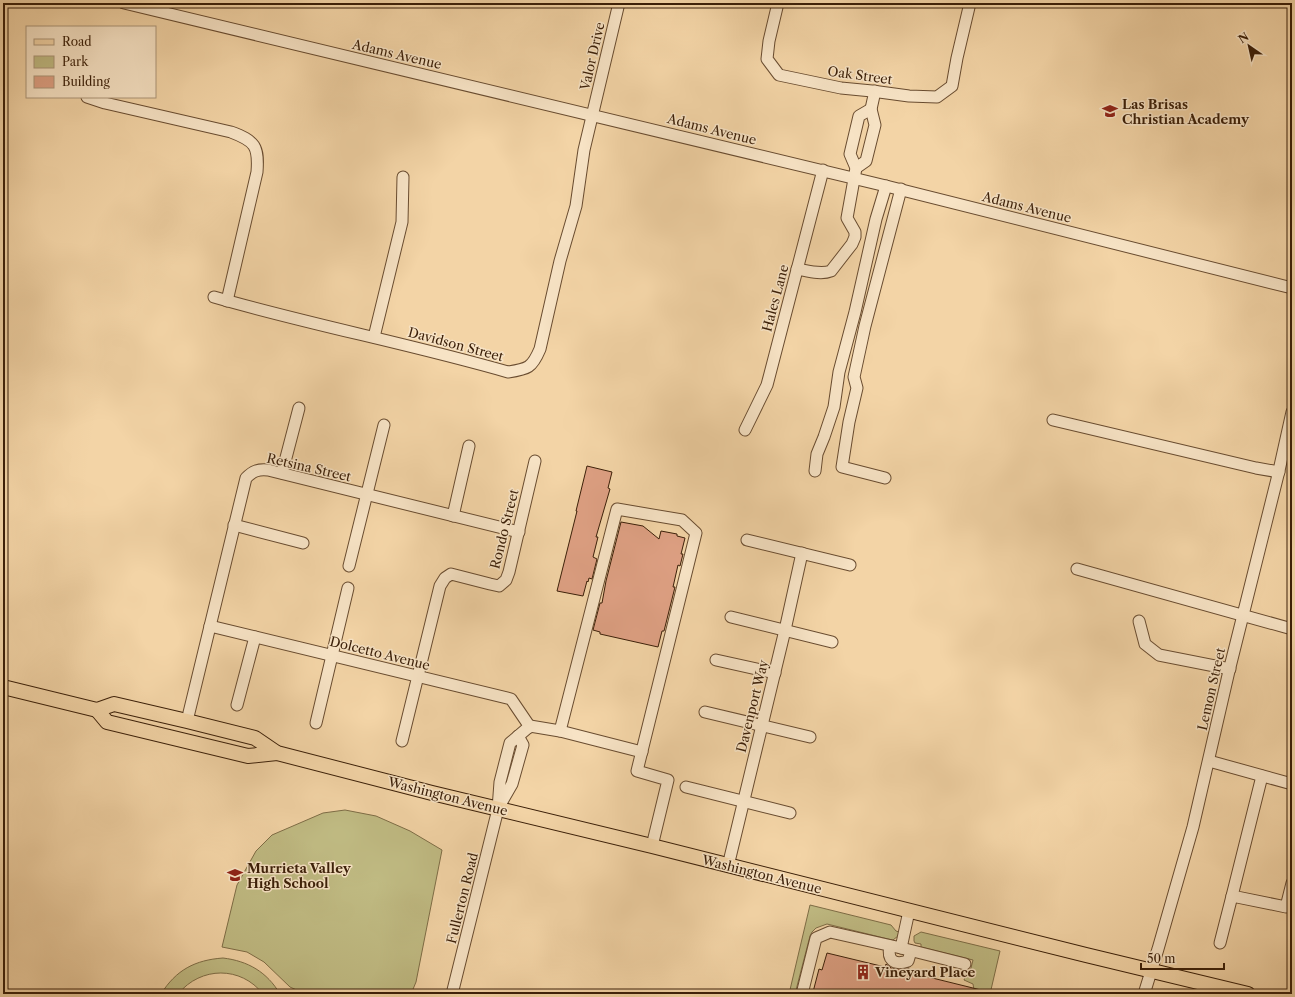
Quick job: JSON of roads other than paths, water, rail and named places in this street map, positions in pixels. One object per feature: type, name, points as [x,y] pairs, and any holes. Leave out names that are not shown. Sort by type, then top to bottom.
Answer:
[{"type":"main road","name":"Washington Avenue","points":[[3,687],[97,710],[114,704],[187,721],[255,738],[276,752],[498,809],[1248,994]]},
{"type":"main road","name":"Washington Avenue","points":[[97,710],[108,722],[248,756],[276,752]]},
{"type":"street","name":"Adams Avenue","points":[[124,3],[823,170],[855,173],[886,186],[1292,288]]},
{"type":"street","name":"Valor Drive","points":[[593,115],[619,3]]},
{"type":"street","name":"Oak Street","points":[[778,3],[769,41],[767,59],[779,75],[841,88],[937,98],[952,86],[970,3]]},
{"type":"street","points":[[855,173],[866,161],[872,137],[874,125],[871,109],[875,91]]},
{"type":"street","points":[[90,98],[105,103],[231,132],[246,138],[254,146],[258,158],[257,172],[226,301]]},
{"type":"street","points":[[797,269],[820,273],[831,271],[855,238],[855,232],[847,218],[855,173],[850,154],[859,116],[871,109]]},
{"type":"street","name":"Davidson Street","points":[[214,297],[259,310],[374,337],[508,372],[523,370],[534,363],[540,350],[560,261],[576,206],[584,150],[593,115]]},
{"type":"street","points":[[855,134],[872,137]]},
{"type":"street","name":"Hales Lane","points":[[745,430],[767,385],[823,170]]},
{"type":"street","points":[[374,337],[402,222],[403,177]]},
{"type":"street","points":[[815,471],[817,454],[834,407],[839,372],[855,312],[876,219],[886,186]]},
{"type":"street","points":[[885,478],[842,467],[849,422],[857,388],[854,377],[865,326],[901,189]]},
{"type":"street","points":[[282,473],[299,408]]},
{"type":"street","name":"Lemon Street","points":[[1144,994],[1182,868],[1279,472],[1292,412]]},
{"type":"street","points":[[1053,420],[1279,472]]},
{"type":"street","points":[[349,566],[384,425]]},
{"type":"street","points":[[453,516],[469,446]]},
{"type":"street","name":"Rondo Street","points":[[417,677],[440,586],[445,578],[451,574],[499,586],[506,580],[519,532],[535,461]]},
{"type":"street","name":"Retsina Street","points":[[187,721],[246,478],[252,472],[259,469],[282,473],[519,532]]},
{"type":"street","points":[[560,731],[617,509],[682,520],[696,533],[637,772],[668,780],[652,846]]},
{"type":"street","points":[[234,525],[303,543]]},
{"type":"street","points":[[747,540],[850,565]]},
{"type":"street","name":"Davenport Way","points":[[728,866],[775,673],[802,553]]},
{"type":"street","points":[[1077,569],[1244,617],[1292,629]]},
{"type":"street","points":[[316,722],[348,588]]},
{"type":"street","points":[[730,617],[832,642]]},
{"type":"street","points":[[1139,620],[1145,644],[1159,655],[1230,669]]},
{"type":"street","name":"Dolcetto Avenue","points":[[210,626],[511,699],[530,727]]},
{"type":"street","points":[[237,705],[255,637]]},
{"type":"street","points":[[716,660],[775,673]]},
{"type":"street","points":[[402,742],[417,677]]},
{"type":"street","points":[[705,712],[810,737]]},
{"type":"street","points":[[530,727],[560,731],[642,752]]},
{"type":"street","name":"Fullerton Road","points":[[452,994],[498,809],[500,782],[510,743],[530,727]]},
{"type":"street","points":[[1208,761],[1292,784]]},
{"type":"street","points":[[1220,943],[1262,776]]},
{"type":"street","points":[[686,787],[790,813]]},
{"type":"street","points":[[1232,896],[1286,907],[1292,883]]},
{"type":"street","points":[[901,948],[909,911]]},
{"type":"street","points":[[802,994],[816,938],[830,932],[965,964]]},
{"type":"place","name":"Las Brisas Christian Academy","points":[[1110,111]]},
{"type":"place","name":"Murrieta Valley High School","points":[[235,875]]},
{"type":"place","name":"Vineyard Place","points":[[863,972]]}]
